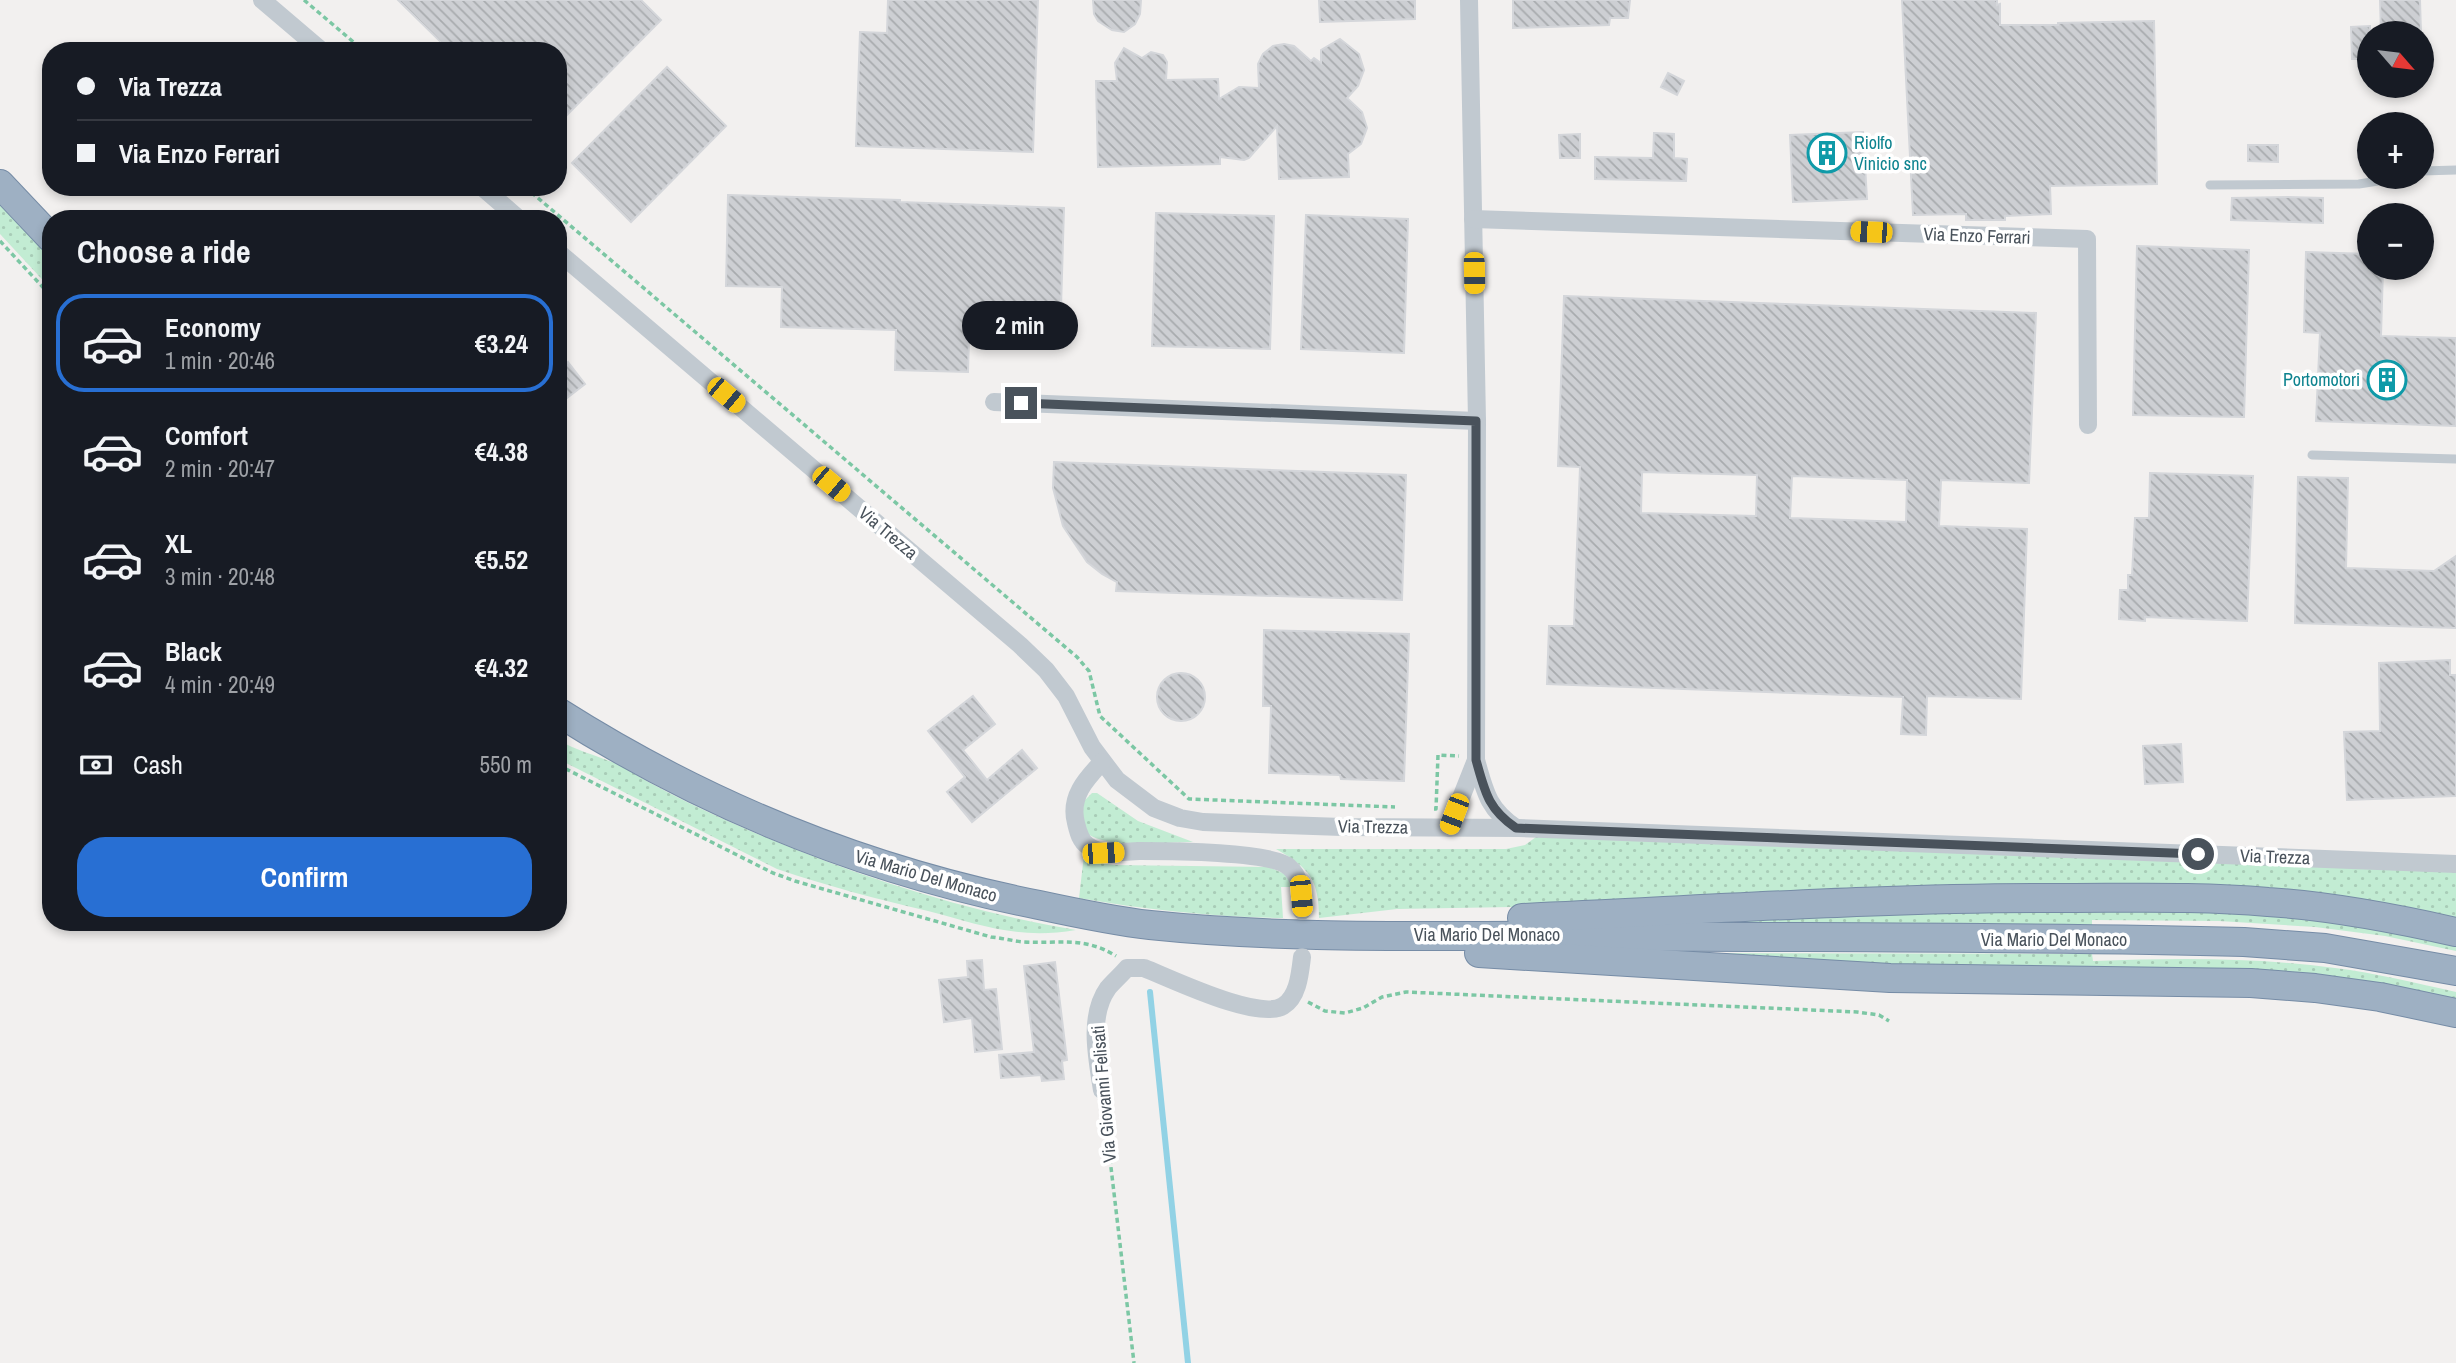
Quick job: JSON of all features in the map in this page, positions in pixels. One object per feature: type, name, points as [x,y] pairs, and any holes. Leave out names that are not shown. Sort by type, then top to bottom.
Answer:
[{"type":"highway","points":[[0,184],[42,228]]},
{"type":"highway","name":"Via Mario Del Monaco","points":[[567,717],[646,765],[705,795],[818,843],[937,881],[1027,903],[1145,924],[1231,932],[1391,935],[2095,940],[2291,945],[2393,958],[2456,971]]},
{"type":"highway","points":[[1391,935],[1501,919],[1625,912],[1906,900],[2147,897],[2268,902],[2342,910],[2456,932]]},
{"type":"highway","points":[[1391,935],[1468,952],[1753,971],[1889,978],[2251,983],[2380,997],[2456,1013]]},
{"type":"street","points":[[262,0],[311,42]]},
{"type":"street","points":[[1469,0],[1476,421],[1476,758],[1493,808],[1499,817],[1516,828]]},
{"type":"street","points":[[492,196],[509,210]]},
{"type":"street","name":"Via Enzo Ferrari","points":[[1473,219],[2087,239],[2088,425]]},
{"type":"street","name":"Via Trezza","points":[[567,260],[1020,645],[1066,696],[1102,762],[1117,780],[1154,808],[1180,818],[1219,823],[1516,828],[2456,864]]},
{"type":"street","points":[[994,402],[1476,421]]},
{"type":"street","points":[[1449,828],[1476,758]]},
{"type":"street","points":[[1102,762],[1082,783],[1076,799],[1075,818],[1081,839],[1088,846],[1103,853],[1141,851],[1258,856],[1279,860],[1290,867],[1300,881],[1302,911]]},
{"type":"street","points":[[1472,828],[1481,812],[1484,788]]},
{"type":"street","points":[[1461,798],[1472,828]]},
{"type":"street","points":[[1126,968],[1144,968],[1247,1008],[1269,1011],[1283,1006],[1293,995],[1300,975],[1302,957]]},
{"type":"street","name":"Via Giovanni Felisati","points":[[1102,1090],[1096,1018],[1107,990],[1126,968]]},
{"type":"lane","points":[[2434,171],[2456,170]]},
{"type":"lane","points":[[2210,185],[2357,184]]},
{"type":"lane","points":[[2312,455],[2456,459]]},
{"type":"path","points":[[304,0],[353,42]]},
{"type":"path","points":[[536,196],[552,210]]},
{"type":"path","points":[[567,223],[1077,657],[1089,671],[1100,716],[1189,799],[1395,807]]},
{"type":"path","points":[[0,241],[42,286]]},
{"type":"path","points":[[1422,808],[1436,809],[1438,755],[1476,758]]},
{"type":"path","points":[[567,770],[773,873],[991,937],[1023,942],[1070,941],[1095,945],[1115,955],[1126,968]]},
{"type":"path","points":[[1293,995],[1325,1011],[1345,1013],[1363,1008],[1382,997],[1406,992],[1857,1012],[1879,1015],[1889,1021]]},
{"type":"path","name":"Via Giovanni Felisati","points":[[1102,1090],[1134,1363]]},
{"type":"green space","points":[[0,204],[42,249],[42,279],[0,234]]},
{"type":"green space","points":[[567,744],[618,764],[721,818],[807,854],[939,899],[1076,930],[1036,933],[1001,930],[852,892],[777,869],[567,764]]},
{"type":"green space","points":[[1092,793],[1097,793],[1138,821],[1193,842],[1109,842],[1086,833],[1082,803]]},
{"type":"green space","points":[[1536,837],[2456,870],[2456,925],[2378,907],[1569,906],[1397,909],[1319,918],[1317,893],[1310,876],[1297,862],[1276,849],[1506,849],[1525,845]]},
{"type":"green space","points":[[1084,855],[1100,863],[1113,865],[1269,867],[1287,875],[1296,887],[1281,887],[1283,918],[1206,914],[1104,902],[1079,898]]},
{"type":"green space","points":[[1938,908],[2259,910],[2456,940],[2456,951],[2385,936],[2315,927],[2219,921],[2092,920],[2092,926],[1827,928],[1669,922]]},
{"type":"green space","points":[[1669,953],[2092,954],[2093,961],[2244,960],[2335,968],[2396,978],[2456,992],[2456,1004]]},
{"type":"building","points":[[398,0],[641,0],[661,20],[567,115],[567,42],[441,42]]},
{"type":"building","points":[[888,0],[1038,0],[1033,152],[856,146],[860,32],[887,33]]},
{"type":"building","points":[[1093,0],[1141,0],[1140,14],[1135,24],[1124,32],[1112,30],[1098,21],[1094,14]]},
{"type":"building","points":[[1319,0],[1415,0],[1415,19],[1320,22]]},
{"type":"building","points":[[1513,0],[1630,0],[1628,18],[1610,18],[1609,25],[1513,28]]},
{"type":"building","points":[[1902,0],[1997,0],[1997,5],[2000,4],[2000,25],[2154,21],[2157,184],[2050,186],[2051,214],[2005,216],[2005,220],[1966,220],[1966,214],[1913,215]]},
{"type":"building","points":[[2380,0],[2420,0],[2421,21],[2381,21]]},
{"type":"building","points":[[2351,27],[2357,27],[2357,59],[2352,59]]},
{"type":"building","points":[[1340,39],[1359,54],[1364,70],[1358,86],[1347,98],[1362,112],[1367,128],[1361,144],[1348,154],[1349,177],[1279,179],[1277,126],[1249,158],[1244,160],[1220,157],[1220,164],[1098,167],[1096,81],[1117,81],[1115,63],[1124,48],[1142,58],[1151,52],[1163,55],[1167,62],[1166,80],[1218,79],[1219,99],[1239,87],[1259,88],[1258,64],[1263,54],[1273,46],[1294,46],[1311,61],[1314,58],[1321,63],[1321,50]]},
{"type":"building","points":[[667,67],[726,126],[631,222],[572,163]]},
{"type":"building","points":[[1668,73],[1684,81],[1677,95],[1661,87]]},
{"type":"building","points":[[1863,132],[1867,199],[1793,202],[1790,135]]},
{"type":"building","points":[[1654,133],[1674,134],[1674,158],[1687,159],[1686,181],[1595,179],[1595,157],[1653,158]]},
{"type":"building","points":[[1580,134],[1580,158],[1560,158],[1559,135]]},
{"type":"building","points":[[2248,145],[2278,145],[2278,162],[2248,161]]},
{"type":"building","points":[[728,195],[1064,208],[1060,341],[969,338],[968,372],[895,370],[896,330],[781,327],[782,287],[726,286]]},
{"type":"building","points":[[2232,198],[2323,198],[2323,223],[2231,220]]},
{"type":"building","points":[[1156,213],[1274,216],[1270,349],[1152,346]]},
{"type":"building","points":[[1306,215],[1408,219],[1404,353],[1301,349]]},
{"type":"building","points":[[2137,246],[2249,250],[2244,417],[2133,415]]},
{"type":"building","name":"Portomotori","points":[[2306,252],[2357,254],[2357,280],[2383,280],[2381,336],[2456,338],[2456,426],[2316,421],[2320,333],[2304,332]]},
{"type":"building","points":[[1564,296],[2036,313],[2029,483],[1941,480],[1939,526],[2027,529],[2021,699],[1927,696],[1926,735],[1901,734],[1903,697],[1547,684],[1549,626],[1574,626],[1580,467],[1558,466]],"holes":[[[1642,472],[1757,475],[1756,516],[1641,513]],[[1792,476],[1907,480],[1906,522],[1790,518]]]},
{"type":"building","points":[[567,363],[585,384],[567,398]]},
{"type":"building","points":[[1054,462],[1406,475],[1402,600],[1116,591],[1117,582],[1087,562],[1063,526],[1053,488]]},
{"type":"building","points":[[2150,473],[2253,476],[2247,621],[2145,617],[2145,621],[2119,619],[2120,590],[2128,590],[2128,575],[2132,575],[2135,518],[2149,518]]},
{"type":"building","points":[[2298,477],[2348,478],[2346,568],[2434,571],[2456,556],[2456,628],[2295,623]]},
{"type":"building","points":[[1264,630],[1409,634],[1404,781],[1341,779],[1340,775],[1269,773],[1271,706],[1263,706]]},
{"type":"building","points":[[2450,660],[2450,675],[2456,675],[2456,796],[2347,800],[2344,732],[2380,731],[2379,663]]},
{"type":"building","points":[[1181,673],[1198,680],[1205,697],[1198,714],[1181,721],[1164,714],[1157,697],[1164,680]]},
{"type":"building","points":[[973,696],[995,724],[963,750],[987,780],[1022,750],[1037,768],[972,822],[947,792],[965,777],[928,731]]},
{"type":"building","points":[[2181,744],[2183,782],[2145,784],[2143,746]]},
{"type":"building","points":[[982,960],[984,990],[996,989],[1002,1049],[975,1052],[972,1018],[944,1022],[939,980],[968,977],[967,961]]},
{"type":"building","points":[[1055,962],[1067,1060],[1062,1061],[1064,1079],[1042,1081],[1041,1075],[1001,1078],[999,1055],[1034,1052],[1024,966]]},
{"type":"waterway","points":[[1150,992],[1188,1363]]},
{"type":"place","name":"Riolfo Vinicio snc","points":[[1827,153]]},
{"type":"place","name":"Portomotori","points":[[2387,380]]},
{"type":"route","points":[[1021,403],[1476,421],[1476,760],[1493,808],[1499,817],[1516,828],[2198,854]]}]
